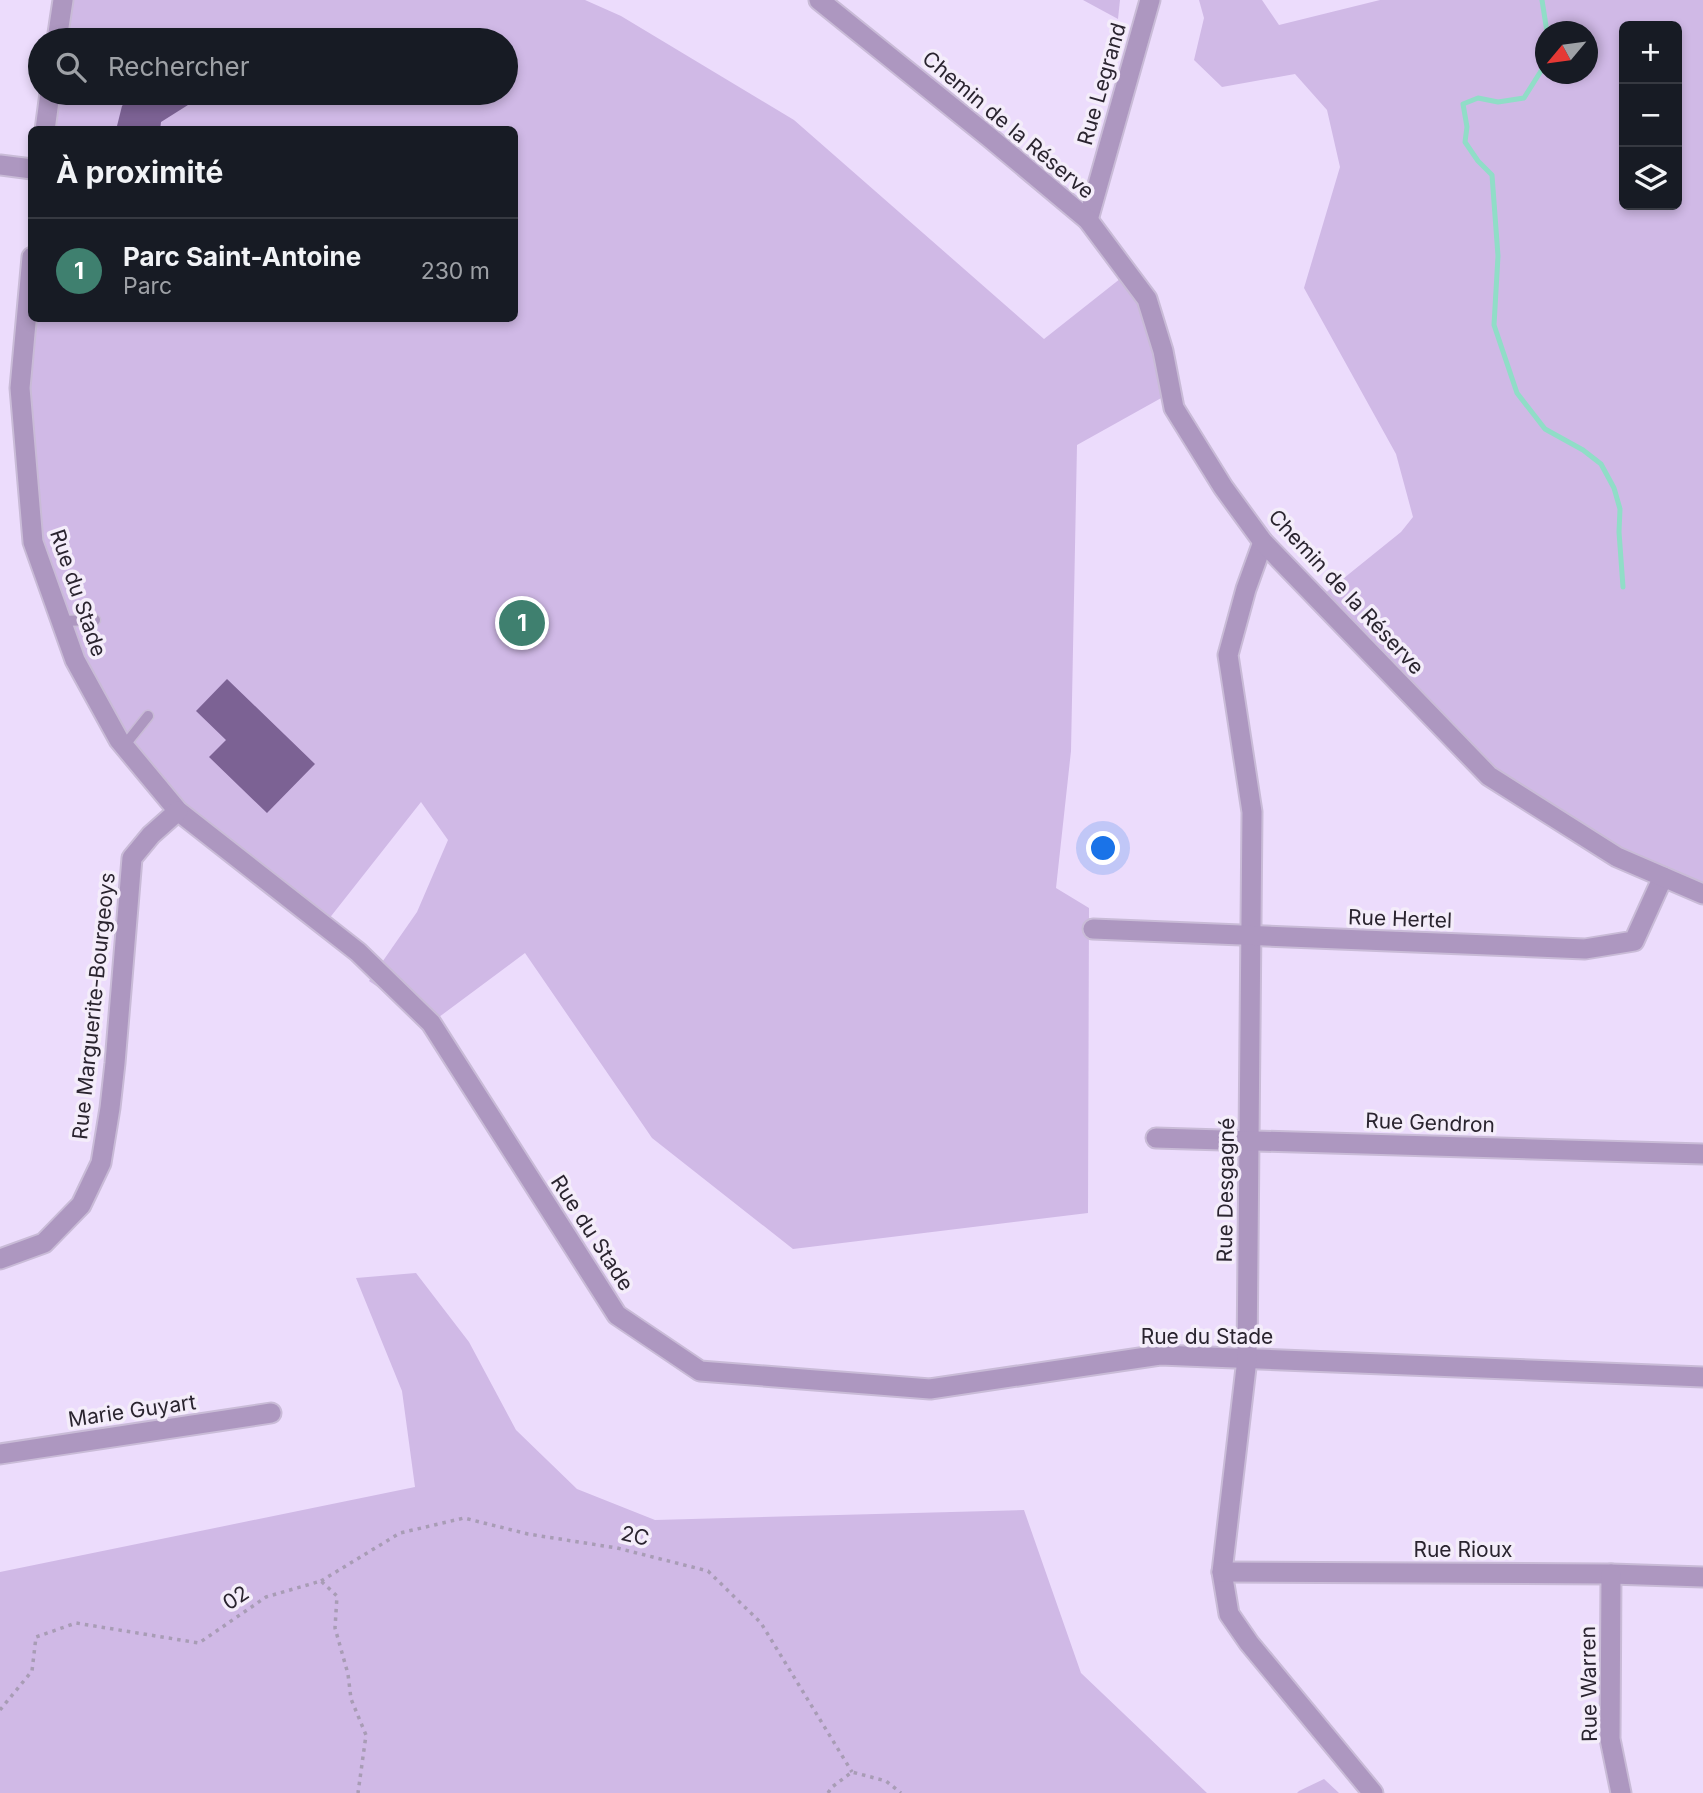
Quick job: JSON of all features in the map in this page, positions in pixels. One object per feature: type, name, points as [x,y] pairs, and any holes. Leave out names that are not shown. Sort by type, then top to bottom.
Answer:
[{"type":"street","points":[[59,28],[63,0]]},
{"type":"street","name":"Chemin de la Réserve","points":[[819,0],[1088,220],[1147,299],[1163,351],[1174,408],[1223,487],[1263,542],[1489,776],[1617,857],[1703,894]]},
{"type":"street","name":"Rue Legrand","points":[[1088,220],[1150,0]]},
{"type":"street","points":[[46,126],[48,105]]},
{"type":"street","points":[[0,166],[28,169]]},
{"type":"street","name":"Rue du Stade","points":[[28,301],[20,388],[33,542],[75,660],[124,746],[178,811],[358,952],[431,1023],[617,1315],[700,1371],[930,1389],[1160,1355],[1703,1377]]},
{"type":"street","points":[[0,385],[20,388]]},
{"type":"street","name":"Rue Desgagné","points":[[1263,542],[1246,589],[1228,655],[1252,812],[1247,1359],[1222,1572],[1229,1614],[1249,1643],[1373,1793]]},
{"type":"street","name":"Rue Marguerite-Bourgeoys","points":[[0,1259],[44,1243],[81,1205],[101,1163],[115,1063],[132,858],[151,835],[178,811]]},
{"type":"street","name":"Rue Hertel","points":[[1093,929],[1586,949],[1634,941],[1663,877]]},
{"type":"street","name":"Rue Gendron","points":[[1156,1138],[1703,1154]]},
{"type":"street","name":"Marie Guyart","points":[[0,1454],[271,1413]]},
{"type":"street","name":"Rue Rioux","points":[[1222,1572],[1703,1577]]},
{"type":"street","name":"Rue Warren","points":[[1611,1574],[1610,1739],[1620,1793]]},
{"type":"lane","points":[[61,621],[95,620]]},
{"type":"lane","points":[[124,746],[148,716]]},
{"type":"path","name":"2C","points":[[321,1581],[400,1533],[464,1518],[528,1534],[617,1548],[708,1571],[761,1623],[852,1772]]},
{"type":"path","name":"02","points":[[0,1710],[32,1671],[36,1637],[76,1623],[199,1643],[266,1597],[321,1581]]},
{"type":"path","points":[[321,1581],[337,1596],[335,1628],[348,1674],[351,1699],[366,1735],[358,1793]]},
{"type":"path","points":[[828,1793],[852,1772],[886,1781],[901,1793]]},
{"type":"shaded area","points":[[64,0],[585,0],[621,16],[794,120],[1044,339],[1130,271],[1172,392],[1077,445],[1071,751],[1056,888],[1089,908],[1088,1213],[793,1249],[652,1138],[525,953],[431,1023],[369,981],[417,912],[448,840],[421,802],[317,934],[178,817],[110,737],[57,638],[26,524],[32,322],[518,322],[518,126],[48,126],[51,105],[518,105],[518,28],[60,28]]},
{"type":"shaded area","points":[[1083,0],[1120,0],[1118,19]]},
{"type":"shaded area","points":[[1199,0],[1262,0],[1279,25],[1380,0],[1703,0],[1703,896],[1490,777],[1313,603],[1401,532],[1413,517],[1396,454],[1304,288],[1340,167],[1327,110],[1295,74],[1222,87],[1194,60],[1204,18]]},
{"type":"shaded area","points":[[416,1273],[469,1342],[516,1430],[577,1489],[655,1520],[1024,1510],[1081,1673],[1207,1793],[0,1793],[0,1572],[415,1487],[402,1391],[356,1278]]},
{"type":"shaded area","points":[[1324,1779],[1339,1793],[1297,1793],[1299,1791]]},
{"type":"building","points":[[188,105],[161,122],[160,126],[117,126],[122,106]]},
{"type":"building","points":[[227,679],[315,764],[267,813],[209,757],[226,740],[196,711]]},
{"type":"waterway","points":[[1542,0],[1545,21]]},
{"type":"waterway","points":[[1535,80],[1524,98],[1498,102],[1478,98],[1463,104],[1467,127],[1465,142],[1492,175],[1498,256],[1494,325],[1517,393],[1545,429],[1583,450],[1601,464],[1614,488],[1620,509],[1623,587]]},
{"type":"place","name":"Parc Saint-Antoine","points":[[522,623]]}]
